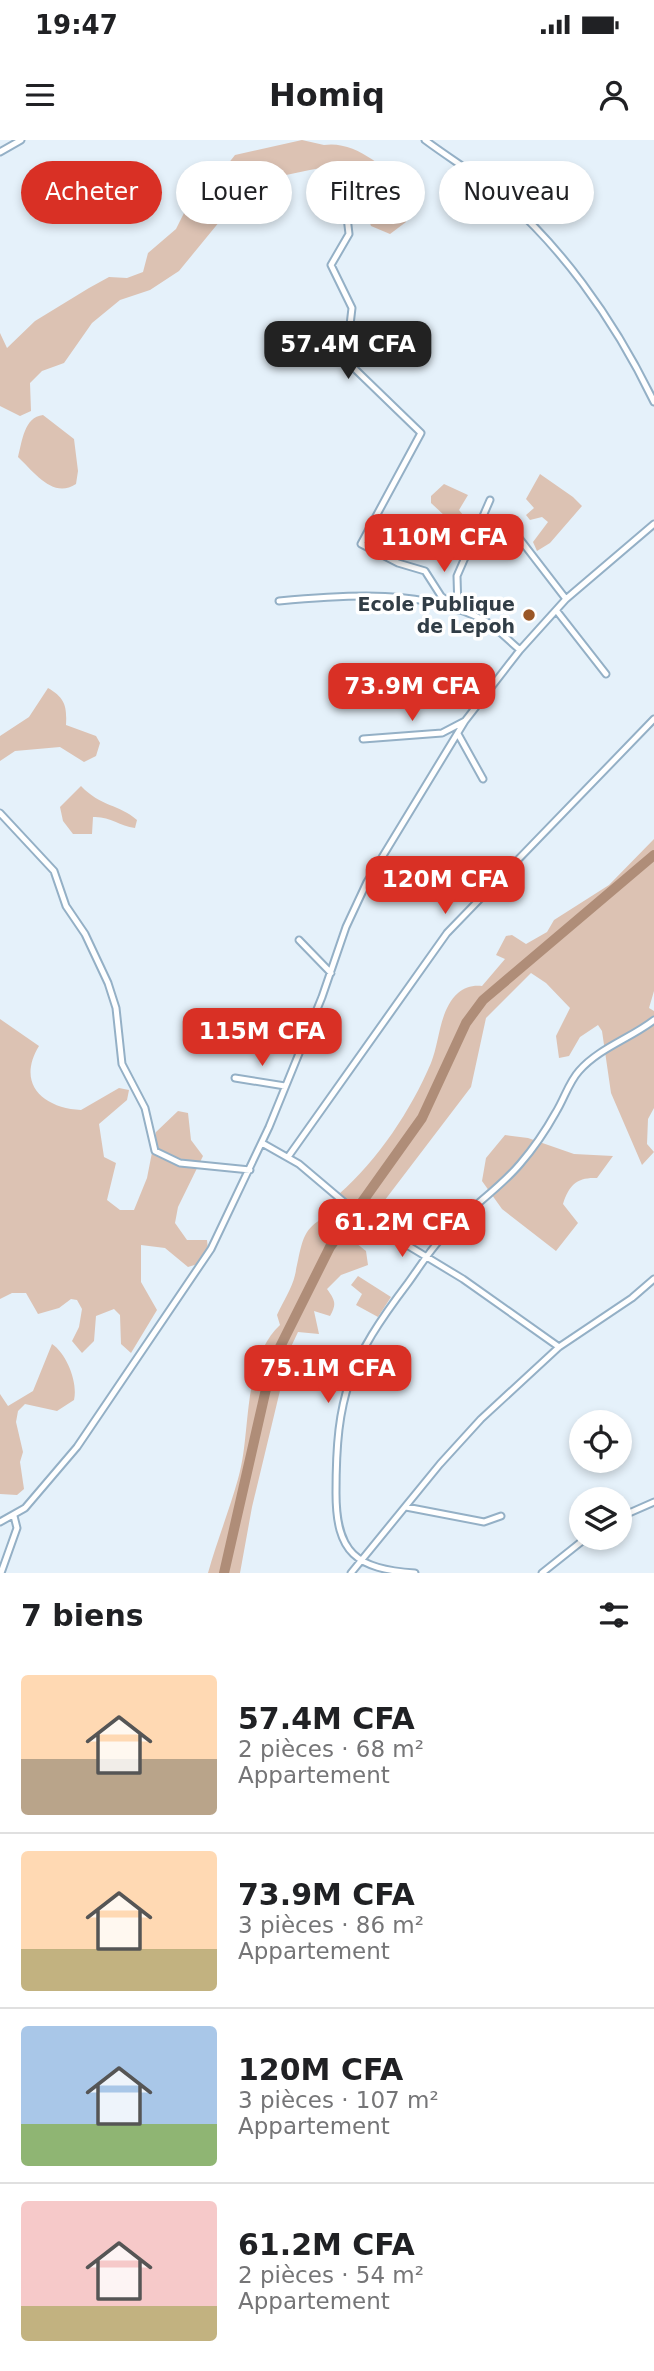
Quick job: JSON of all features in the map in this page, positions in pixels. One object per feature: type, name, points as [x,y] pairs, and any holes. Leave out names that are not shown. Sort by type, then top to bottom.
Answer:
[{"type":"street","points":[[0,152],[22,140]]},
{"type":"street","points":[[425,140],[487,184],[544,236],[622,339],[654,402]]},
{"type":"street","points":[[348,224],[349,234],[331,265],[352,308],[350,325],[328,343],[421,433],[361,544],[398,563],[425,571],[441,596],[458,610]]},
{"type":"street","points":[[458,610],[457,576],[490,500]]},
{"type":"street","points":[[0,1522],[14,1516],[53,1477],[131,1371],[211,1249],[262,1143],[366,882],[465,721],[520,650],[566,599],[654,524]]},
{"type":"street","points":[[509,526],[566,599]]},
{"type":"street","points":[[279,601],[366,594],[458,610],[487,622],[520,650]]},
{"type":"street","points":[[556,610],[606,674]]},
{"type":"street","points":[[288,1157],[447,933],[654,719]]},
{"type":"street","points":[[363,738],[442,733],[465,721]]},
{"type":"street","points":[[458,734],[483,779]]},
{"type":"street","points":[[0,813],[54,871],[66,906],[85,934],[108,983],[116,1007],[122,1065],[145,1108],[155,1151],[180,1163],[250,1170]]},
{"type":"street","points":[[299,940],[331,973]]},
{"type":"street","points":[[415,1573],[362,1562],[346,1548],[338,1527],[336,1448],[344,1392],[368,1339],[426,1258],[448,1230],[500,1186],[521,1163],[584,1066],[654,1020]]},
{"type":"street","points":[[235,1078],[285,1086]]},
{"type":"street","points":[[262,1143],[288,1157],[364,1219],[463,1279],[559,1347]]},
{"type":"street","points":[[351,1573],[459,1441],[559,1347],[632,1298],[654,1279]]},
{"type":"street","points":[[632,1512],[654,1502]]},
{"type":"street","points":[[406,1507],[484,1522],[501,1516]]},
{"type":"street","points":[[1,1573],[17,1528],[14,1516]]},
{"type":"street","points":[[542,1573],[571,1550]]},
{"type":"shaded area","points":[[302,140],[347,147],[374,161],[306,161],[306,171],[292,174],[292,161],[230,161],[235,155]]},
{"type":"shaded area","points":[[178,224],[218,224],[179,271],[150,290],[120,300],[92,323],[64,363],[42,371],[30,383],[31,411],[20,416],[0,406],[0,333],[7,348],[35,321],[89,288],[109,277],[127,278],[143,272],[148,253]]},
{"type":"shaded area","points":[[370,224],[403,224],[390,234]]},
{"type":"shaded area","points":[[43,415],[74,439],[78,471],[76,484],[68,488],[52,486],[45,482],[18,457],[28,425]]},
{"type":"shaded area","points":[[540,474],[582,506],[550,543],[537,551],[533,542],[548,522],[542,517],[530,520],[526,515],[534,508],[526,499]]},
{"type":"shaded area","points":[[444,484],[468,495],[459,510],[468,521],[465,528],[460,530],[431,503],[431,496]]},
{"type":"shaded area","points":[[48,688],[64,703],[66,725],[96,736],[100,743],[96,756],[84,762],[60,747],[15,751],[0,761],[0,736],[29,717]]},
{"type":"shaded area","points":[[81,786],[96,798],[137,820],[135,828],[93,817],[92,834],[73,834],[63,821],[60,807]]},
{"type":"shaded area","points":[[654,839],[654,991],[649,1008],[654,1011],[654,1108],[648,1119],[647,1144],[654,1152],[642,1165],[611,1093],[602,1031],[598,1025],[580,1037],[569,1056],[559,1058],[556,1036],[570,1008],[546,983],[531,973],[486,1018],[471,1087],[372,1217],[364,1215],[339,1194],[380,1150],[414,1099],[431,1063],[443,1017],[452,1000],[466,988],[482,986],[505,959],[496,955],[506,936],[512,935],[526,944],[547,932],[554,920],[609,885]]},
{"type":"shaded area","points":[[0,1019],[39,1046],[33,1060],[32,1082],[37,1092],[45,1099],[67,1108],[81,1110],[119,1088],[129,1090],[127,1100],[99,1124],[104,1157],[116,1163],[107,1200],[120,1210],[134,1210],[147,1178],[156,1132],[178,1111],[188,1113],[191,1140],[203,1156],[178,1207],[175,1223],[187,1240],[207,1240],[208,1250],[201,1263],[188,1267],[165,1248],[141,1245],[141,1282],[157,1310],[131,1353],[121,1344],[120,1315],[114,1309],[96,1316],[94,1341],[82,1353],[72,1341],[79,1327],[82,1309],[77,1300],[71,1299],[59,1308],[38,1314],[26,1293],[12,1293],[0,1299]]},
{"type":"shaded area","points":[[505,1135],[528,1138],[574,1154],[613,1156],[597,1178],[579,1181],[568,1192],[563,1204],[578,1223],[556,1251],[502,1209],[482,1181],[486,1158]]},
{"type":"shaded area","points":[[342,1210],[360,1221],[356,1243],[366,1251],[368,1265],[341,1275],[327,1289],[333,1299],[334,1308],[330,1316],[314,1311],[319,1334],[298,1332],[290,1349],[252,1507],[240,1573],[208,1573],[238,1479],[253,1378],[259,1358],[280,1325],[277,1315],[294,1280],[306,1233],[319,1221]]},
{"type":"shaded area","points":[[358,1276],[391,1297],[378,1317],[356,1305],[362,1294],[351,1285]]},
{"type":"shaded area","points":[[52,1344],[70,1369],[74,1400],[57,1411],[25,1404],[18,1411],[16,1422],[23,1452],[20,1462],[24,1489],[17,1495],[0,1494],[0,1394],[8,1406],[33,1391]]},
{"type":"waterway","points":[[224,1573],[266,1389],[279,1349],[330,1247],[422,1118],[466,1023],[483,1000],[654,855]]},
{"type":"place","name":"Ecole Publique de Lepoh","points":[[529,615]]}]
